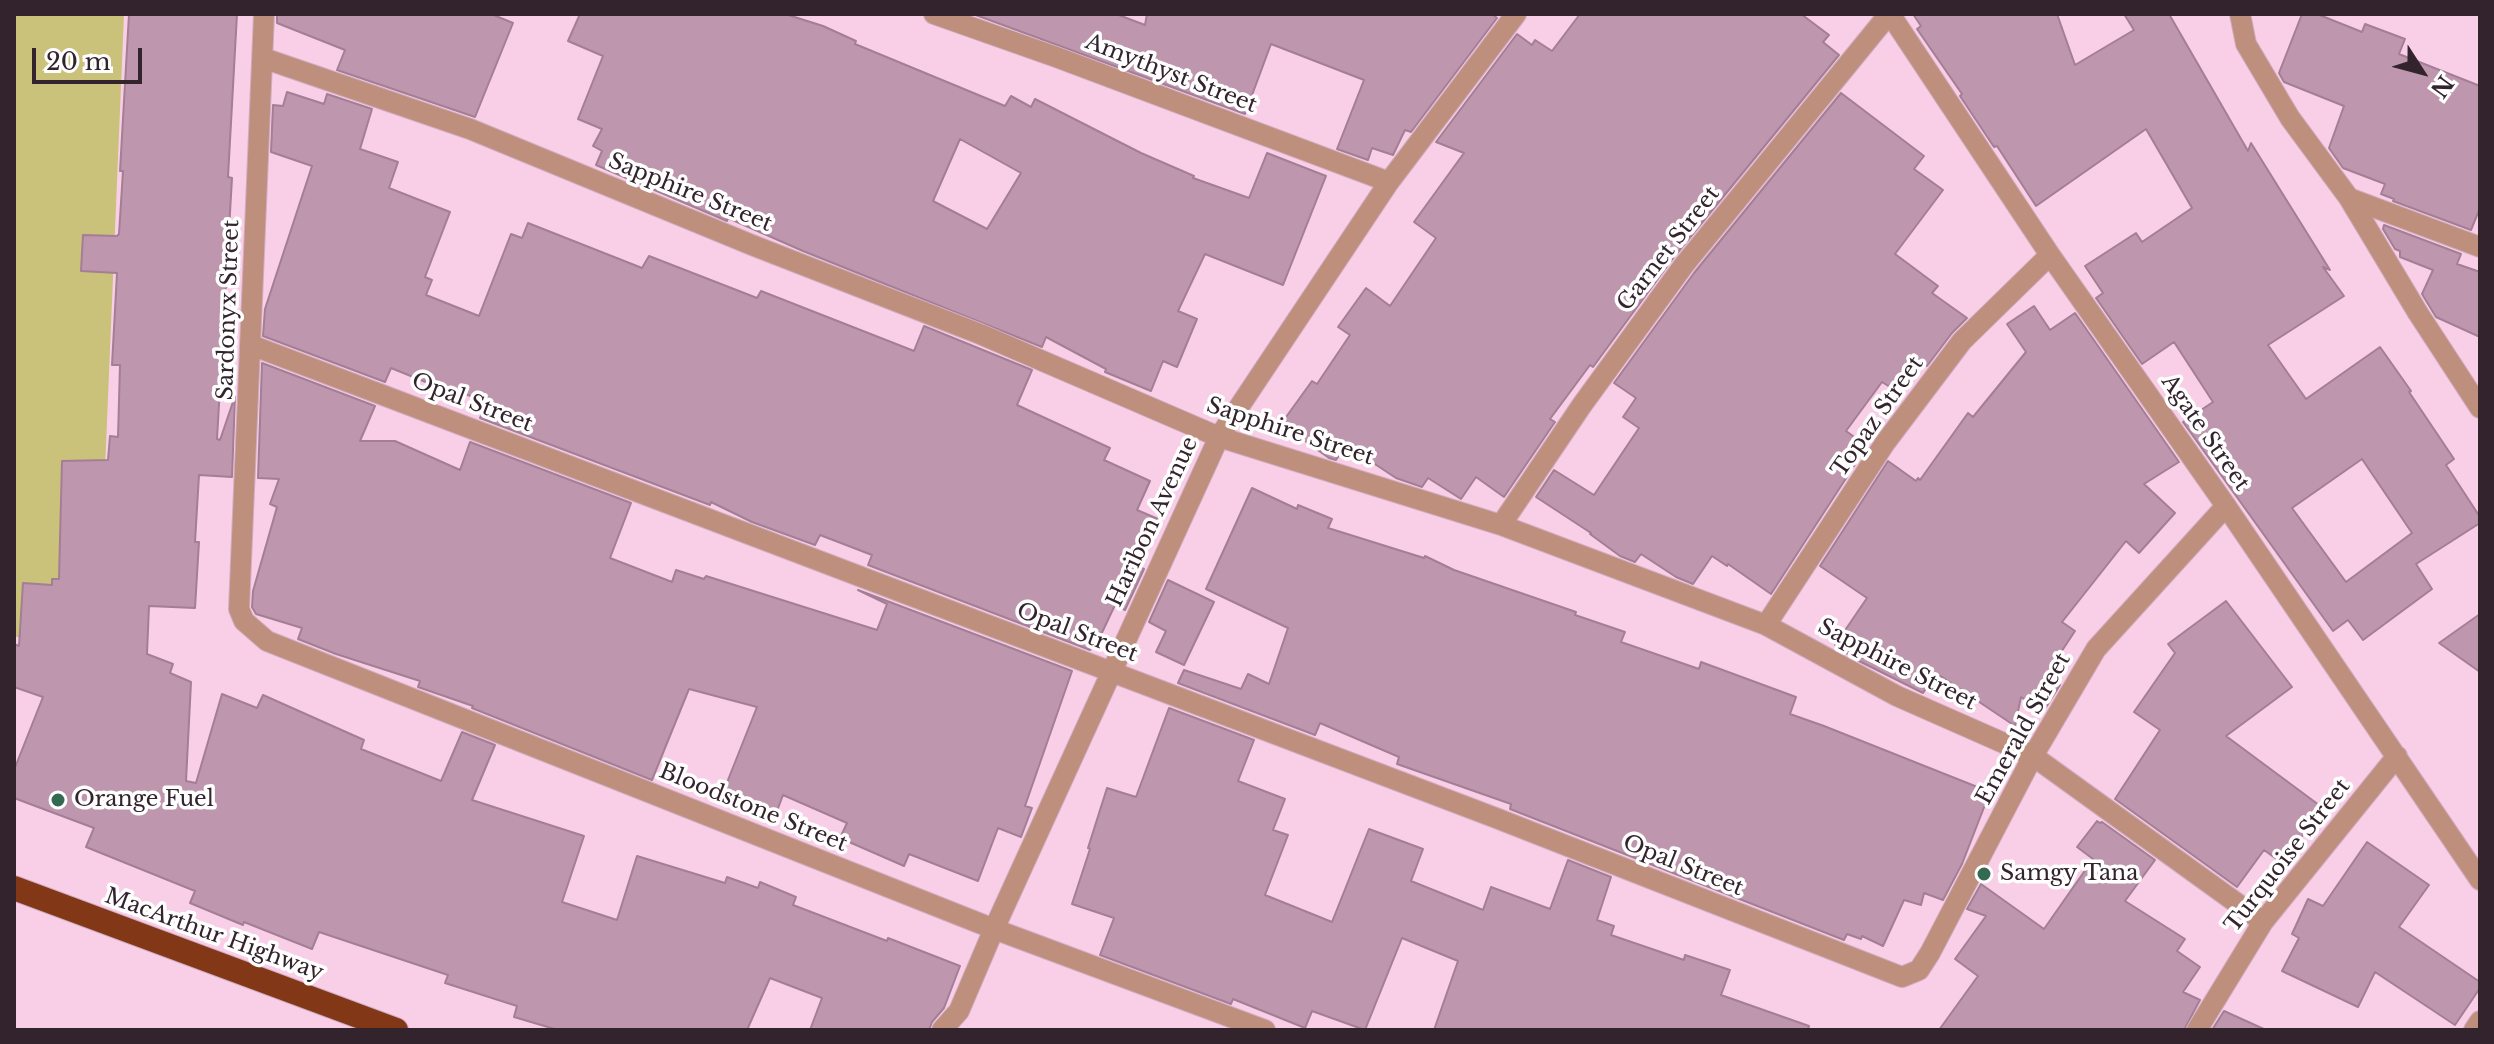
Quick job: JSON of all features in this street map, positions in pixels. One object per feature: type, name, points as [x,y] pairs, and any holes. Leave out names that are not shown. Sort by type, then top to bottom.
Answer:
[{"type":"highway","name":"MacArthur Highway","points":[[14,888],[396,1030]]},
{"type":"street","name":"Sardonyx Street","points":[[239,609],[264,14]]},
{"type":"street","name":"Amythyst Street","points":[[934,14],[1389,182]]},
{"type":"street","name":"Haribon Avenue","points":[[942,1030],[959,1021],[994,929],[1219,437],[1389,182],[1516,14]]},
{"type":"street","name":"Agate Street","points":[[1889,14],[2050,255],[2226,506],[2480,880]]},
{"type":"street","name":"Garnet Street","points":[[1501,525],[1582,405],[1684,265],[1889,14]]},
{"type":"street","points":[[2240,14],[2246,44],[2290,118],[2349,198],[2480,408]]},
{"type":"street","name":"Sapphire Street","points":[[263,58],[470,129],[752,245],[980,334],[1219,437],[1501,525],[1766,625],[1897,696],[2033,756],[2263,922]]},
{"type":"street","points":[[2349,198],[2480,247]]},
{"type":"street","name":"Topaz Street","points":[[1766,625],[1885,443],[1962,341],[2050,255]]},
{"type":"street","name":"Opal Street","points":[[251,345],[1496,818],[1884,971]]},
{"type":"street","name":"Emerald Street","points":[[1884,971],[1902,977],[1919,970],[2033,756],[2096,649],[2226,506]]},
{"type":"street","name":"Bloodstone Street","points":[[239,609],[244,621],[267,641],[994,929],[1265,1030]]},
{"type":"street","name":"Turquoise Street","points":[[2197,1030],[2263,922],[2397,756]]},
{"type":"street","points":[[2474,1030],[2480,1021]]},
{"type":"shaded area","points":[[14,14],[124,14],[97,661],[14,636]]},
{"type":"building","points":[[129,14],[237,14],[228,177],[232,178],[217,439],[220,440],[235,396],[232,477],[199,475],[195,608],[149,606],[147,654],[173,664],[170,673],[191,682],[186,781],[196,783],[222,694],[257,708],[263,695],[364,740],[361,749],[441,781],[462,732],[495,745],[472,800],[584,836],[562,902],[617,920],[637,856],[725,883],[727,877],[758,888],[760,882],[796,897],[793,905],[960,966],[944,1008],[929,1030],[810,1030],[822,998],[770,978],[747,1030],[558,1030],[514,1017],[517,1006],[445,983],[448,975],[319,932],[312,949],[190,903],[195,891],[86,847],[94,828],[14,798],[14,770],[43,697],[14,687],[14,644],[19,646],[23,583],[52,585],[52,579],[59,579],[62,461],[108,460],[110,436],[118,437],[120,365],[112,365],[117,273],[81,271],[83,235],[119,234]]},
{"type":"building","points":[[277,14],[491,14],[513,23],[475,117],[337,70],[345,50],[277,23]]},
{"type":"building","points":[[580,14],[785,14],[823,26],[856,41],[855,44],[1005,106],[1011,96],[1031,107],[1035,99],[1193,178],[1249,198],[1267,153],[1326,176],[1283,285],[1205,254],[1178,311],[1197,319],[1177,367],[1163,361],[1151,391],[1105,372],[1106,369],[1046,337],[1042,347],[596,165],[602,151],[593,146],[602,129],[578,119],[603,56],[568,41]],"holes":[[[960,139],[1021,173],[987,229],[933,201]]]},
{"type":"building","points":[[973,14],[1116,14],[1145,25],[1147,14],[1492,14],[1497,18],[1411,132],[1405,130],[1393,155],[1372,148],[1368,160],[1337,149],[1364,80],[1271,44],[1245,114]]},
{"type":"building","points":[[1580,14],[1801,14],[1829,35],[1823,42],[1839,55],[1674,257],[1593,367],[1590,365],[1550,419],[1555,422],[1504,497],[1476,477],[1461,499],[1428,478],[1422,487],[1396,478],[1346,445],[1336,460],[1329,458],[1281,424],[1312,381],[1317,384],[1350,335],[1338,327],[1366,288],[1390,306],[1436,238],[1414,222],[1464,153],[1436,142],[1517,34],[1532,45],[1535,40],[1552,51]]},
{"type":"building","points":[[1913,14],[2057,14],[2075,65],[2134,30],[2124,14],[2169,14],[2248,151],[2251,143],[2330,270],[2323,267],[2344,296],[2268,345],[2306,399],[2380,347],[2454,459],[2446,465],[2480,517],[2480,523],[2416,564],[2432,589],[2363,640],[2348,620],[2333,631],[2183,422],[2213,402],[2174,342],[2142,364],[2096,298],[2103,293],[2085,266],[2136,233],[2142,242],[2192,208],[2146,129],[2036,206],[1917,29],[1921,26]],"holes":[[[2362,459],[2412,533],[2346,582],[2292,508]]]},
{"type":"building","points":[[2302,14],[2317,14],[2362,32],[2365,24],[2405,39],[2399,54],[2480,86],[2480,208],[2471,230],[2393,201],[2381,194],[2385,184],[2343,168],[2329,148],[2344,106],[2284,82],[2279,73]]},
{"type":"building","points":[[287,92],[324,104],[327,94],[372,109],[360,149],[398,162],[389,188],[450,212],[425,277],[432,280],[426,295],[479,316],[511,234],[522,238],[528,223],[642,268],[649,256],[757,298],[761,291],[914,351],[924,326],[1032,370],[1017,405],[1110,448],[1104,460],[1150,481],[1137,510],[1158,519],[1137,566],[1144,569],[1125,610],[1115,605],[1099,639],[1096,638],[1090,650],[868,565],[872,555],[820,535],[815,545],[752,522],[711,502],[710,505],[480,418],[486,402],[429,380],[428,383],[391,368],[385,382],[263,336],[265,309],[312,166],[271,152],[273,105],[283,106]]},
{"type":"building","points":[[1841,93],[1924,156],[1914,169],[1943,190],[1895,254],[1938,286],[1932,293],[1967,318],[1927,366],[1915,358],[1893,389],[1882,382],[1846,431],[1867,446],[1771,594],[1712,556],[1693,584],[1676,577],[1641,554],[1635,562],[1620,556],[1536,497],[1554,470],[1594,495],[1639,428],[1623,417],[1636,398],[1614,383],[1694,273]]},
{"type":"building","points":[[2384,225],[2461,254],[2457,264],[2480,272],[2480,337],[2436,317],[2422,294],[2433,270],[2400,257],[2400,251],[2395,249],[2383,229]]},
{"type":"building","points":[[2034,306],[2050,330],[2075,313],[2179,462],[2144,484],[2175,513],[2139,553],[2126,541],[2062,622],[2075,631],[2046,675],[2060,685],[2043,712],[2021,697],[2015,726],[1936,673],[1923,693],[1853,658],[1835,645],[1867,598],[1820,566],[1888,461],[1916,481],[1918,478],[1920,480],[1968,413],[1973,417],[2026,352],[2007,324]]},
{"type":"building","points":[[262,363],[375,406],[360,441],[395,441],[460,470],[470,442],[631,503],[610,558],[672,582],[676,570],[704,579],[706,576],[877,630],[887,604],[858,590],[1072,671],[1025,806],[1032,808],[1021,837],[998,828],[978,881],[909,854],[904,866],[840,838],[847,823],[783,795],[777,811],[724,790],[757,707],[689,689],[652,780],[473,706],[418,687],[420,681],[298,639],[302,628],[256,614],[252,607],[253,591],[277,507],[270,504],[279,479],[258,478]]},
{"type":"building","points":[[1252,488],[1297,509],[1298,505],[1332,519],[1328,528],[1425,556],[1454,570],[1625,632],[1621,642],[1699,669],[1701,662],[1796,697],[1790,714],[1990,792],[1962,864],[1943,900],[1924,893],[1921,905],[1904,900],[1883,946],[1862,936],[1861,939],[1847,934],[1844,940],[1510,809],[1511,804],[1397,764],[1399,757],[1320,723],[1315,735],[1178,683],[1184,670],[1241,689],[1248,674],[1269,684],[1288,628],[1206,589]]},
{"type":"building","points":[[1168,580],[1214,602],[1184,665],[1156,652],[1166,631],[1149,622]]},
{"type":"building","points":[[2226,601],[2292,687],[2226,736],[2323,808],[2282,863],[2264,850],[2237,887],[2115,799],[2160,730],[2134,712],[2175,653],[2168,644]]},
{"type":"building","points":[[2480,614],[2480,672],[2439,643]]},
{"type":"building","points":[[1169,708],[1254,740],[1238,781],[1285,799],[1273,830],[1288,835],[1265,895],[1332,922],[1369,829],[1423,849],[1411,881],[1483,910],[1491,887],[1550,909],[1568,860],[1611,877],[1597,920],[1614,926],[1611,935],[1684,960],[1685,955],[1730,970],[1721,995],[1809,1026],[1808,1030],[1434,1030],[1458,961],[1402,938],[1365,1030],[1312,1011],[1305,1028],[1233,999],[1231,1004],[1100,955],[1114,918],[1072,904],[1107,788],[1136,797]]},
{"type":"building","points":[[2097,821],[2155,860],[2125,901],[2185,939],[2177,951],[2200,967],[2183,992],[2200,1000],[2184,1030],[1939,1030],[1978,976],[1955,959],[1986,916],[1967,909],[1981,884],[2044,929],[2093,859],[2077,847]]},
{"type":"building","points":[[2367,842],[2429,885],[2399,927],[2480,982],[2480,988],[2455,1025],[2375,972],[2358,1007],[2282,971],[2299,938],[2292,934],[2308,899],[2323,906]]},
{"type":"building","points":[[2224,1011],[2266,1030],[2212,1030]]},
{"type":"place","name":"Orange Fuel","points":[[58,800]]},
{"type":"place","name":"Samgy Tana","points":[[1984,874]]}]
